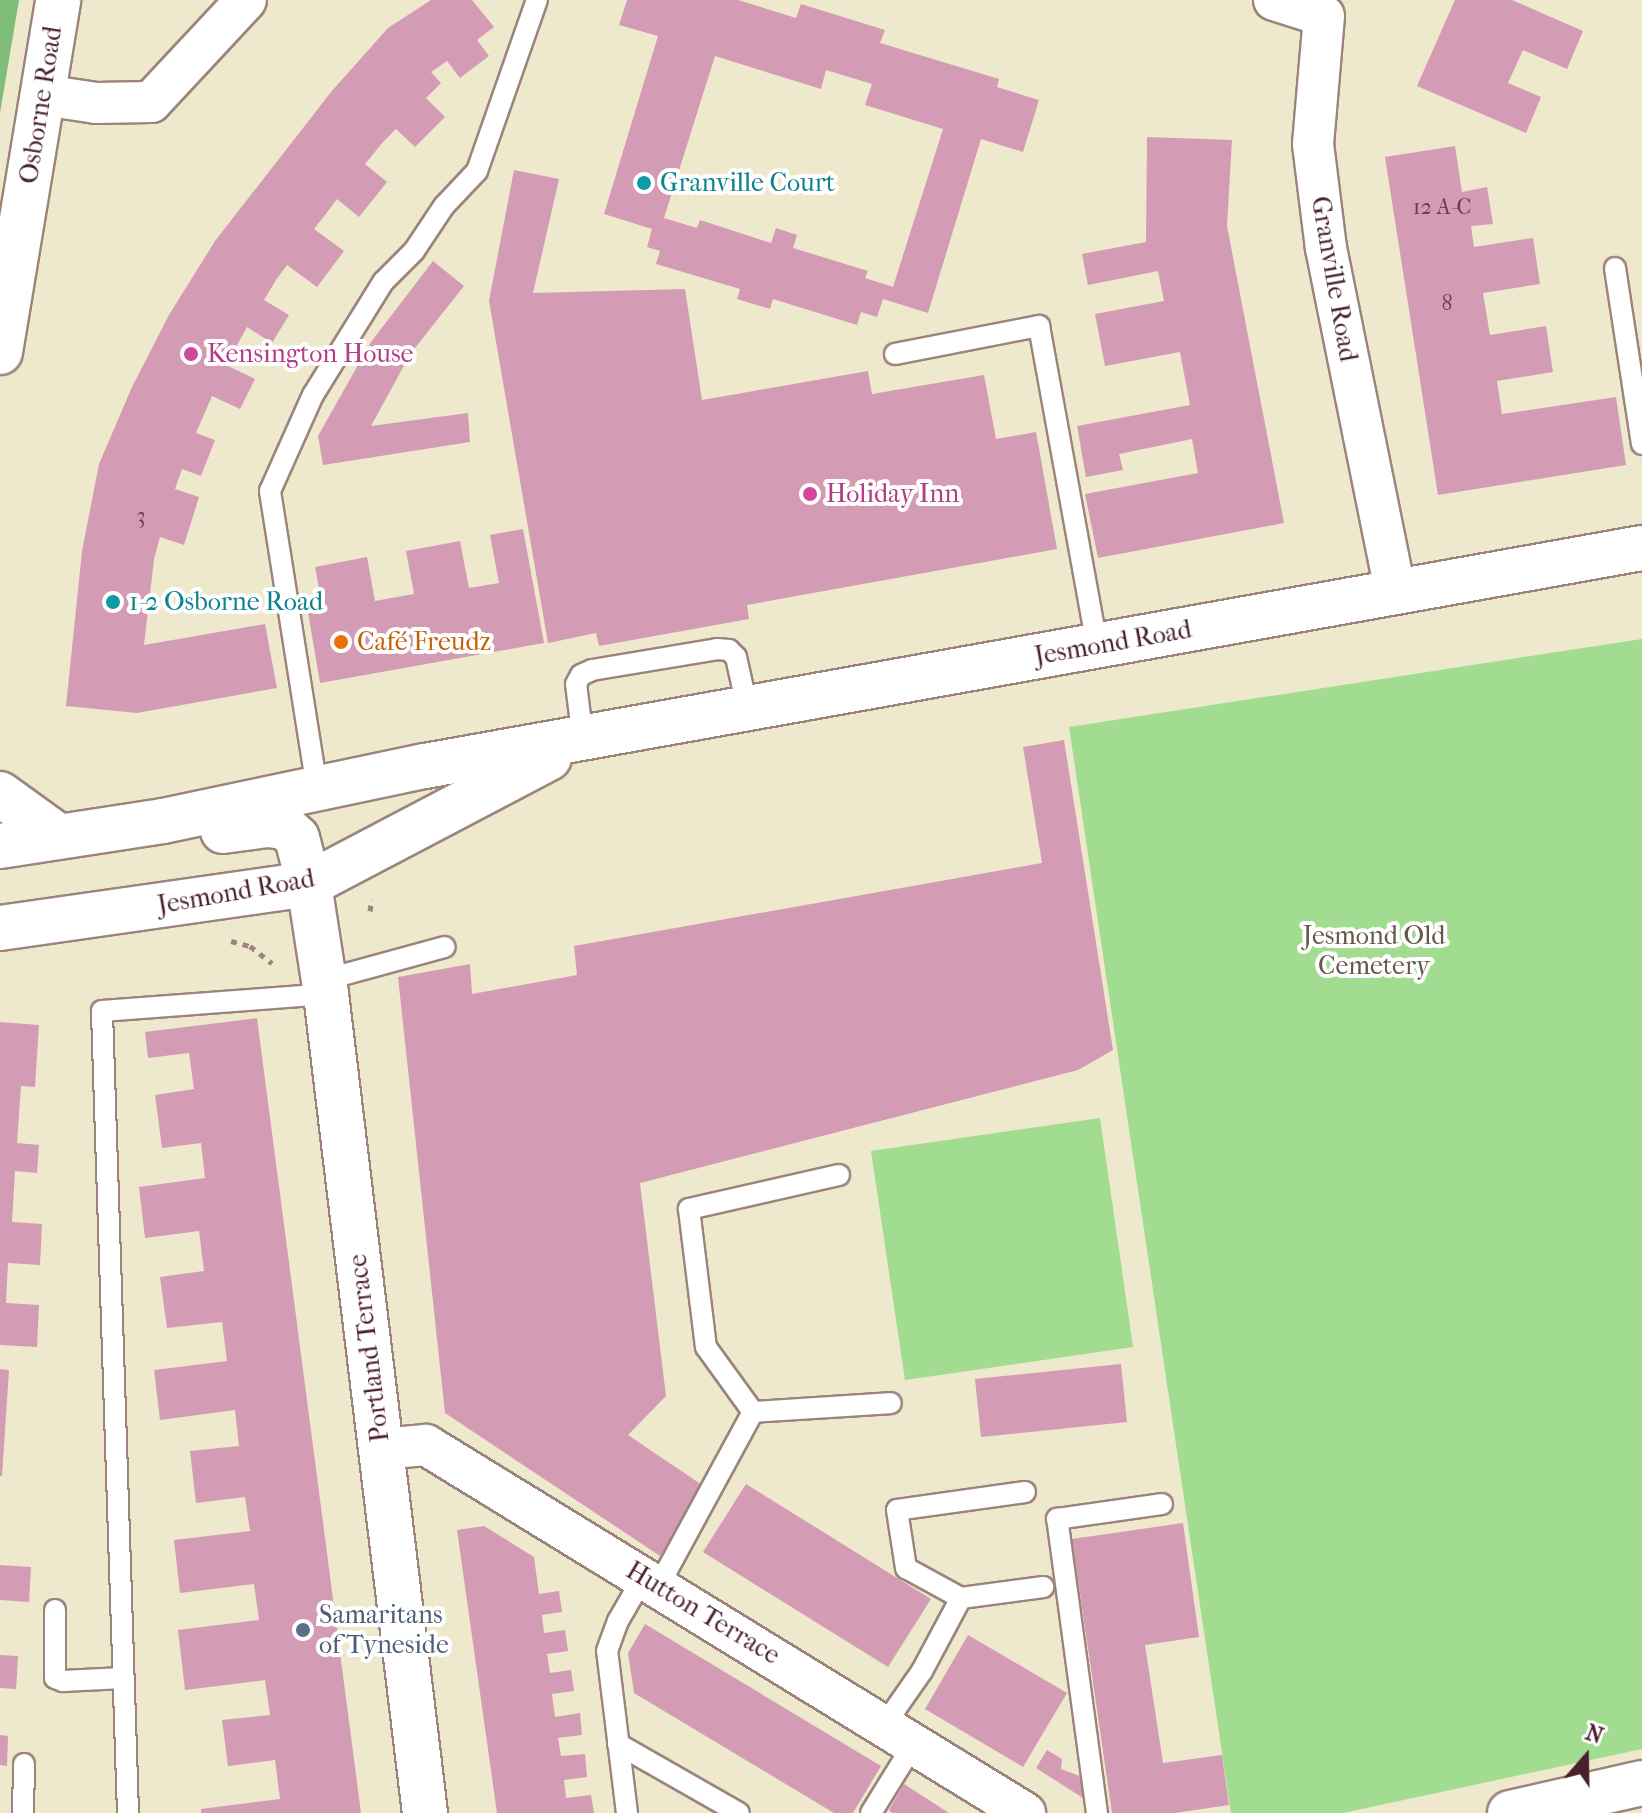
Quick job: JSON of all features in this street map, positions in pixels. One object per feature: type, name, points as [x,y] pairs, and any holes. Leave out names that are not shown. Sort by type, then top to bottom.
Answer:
[{"type":"main road","name":"Osborne Road","points":[[0,352],[58,0]]},
{"type":"main road","name":"Jesmond Road","points":[[0,846],[63,837],[315,769],[583,740],[1642,548]]},
{"type":"main road","name":"Jesmond Road","points":[[0,928],[309,884],[351,865],[583,740]]},
{"type":"main road","points":[[0,794],[63,837]]},
{"type":"main road","name":"Portland Terrace","points":[[63,837],[117,845],[268,825],[285,827],[297,838],[309,884],[325,987],[425,1813]]},
{"type":"main road","points":[[1510,1813],[1557,1808],[1642,1783]]},
{"type":"street","points":[[43,95],[96,103],[151,102],[246,0]]},
{"type":"street","name":"Granville Road","points":[[1274,0],[1324,16],[1313,144],[1326,248],[1395,591]]},
{"type":"street","name":"Hutton Terrace","points":[[381,1449],[426,1445],[651,1581],[1019,1812]]},
{"type":"lane","points":[[315,769],[270,491],[313,395],[383,282],[414,251],[444,206],[477,171],[537,0]]},
{"type":"lane","points":[[1615,268],[1642,444]]},
{"type":"lane","points":[[895,354],[1039,326],[1097,646]]},
{"type":"lane","points":[[583,740],[576,684],[581,675],[592,670],[717,649],[729,650],[736,657],[748,711]]},
{"type":"lane","points":[[128,1813],[102,1011],[325,987],[445,947]]},
{"type":"lane","points":[[753,1412],[706,1347],[689,1209],[839,1175]]},
{"type":"lane","points":[[753,1412],[891,1403]]},
{"type":"lane","points":[[627,1813],[607,1651],[618,1621],[651,1581],[753,1412]]},
{"type":"lane","points":[[1025,1492],[897,1510],[906,1568],[961,1598],[1043,1587]]},
{"type":"lane","points":[[1097,1813],[1057,1519],[1162,1504]]},
{"type":"lane","points":[[871,1813],[922,1671],[961,1598]]},
{"type":"lane","points":[[55,1610],[55,1678],[63,1681],[123,1678]]},
{"type":"lane","points":[[618,1744],[739,1813]]},
{"type":"lane","points":[[23,1813],[24,1764]]},
{"type":"path","points":[[370,911],[372,894]]},
{"type":"green space","points":[[0,0],[19,0],[0,113]]},
{"type":"green space","name":"Jesmond Old Cemetery","points":[[1642,639],[1642,1749],[1343,1813],[1231,1813],[1069,727]]},
{"type":"green space","points":[[1100,1118],[1133,1347],[905,1380],[871,1151]]},
{"type":"building","points":[[431,0],[472,0],[494,27],[477,40],[489,56],[460,78],[447,61],[431,72],[441,83],[426,98],[445,117],[415,147],[396,129],[365,164],[387,182],[359,217],[337,199],[314,229],[344,251],[317,287],[287,265],[276,280],[264,300],[289,315],[272,343],[247,327],[226,365],[255,379],[240,409],[212,396],[196,433],[215,440],[201,476],[182,469],[175,489],[199,497],[184,545],[160,537],[154,559],[144,645],[265,624],[277,688],[137,713],[66,706],[82,551],[99,464],[132,387],[169,315],[215,241],[331,92],[388,28]]},
{"type":"building","name":"Granville Court","points":[[627,0],[738,0],[796,18],[801,4],[885,30],[880,43],[999,79],[997,87],[1039,100],[1023,152],[981,139],[928,313],[883,299],[877,317],[861,312],[857,325],[773,299],[770,309],[737,299],[740,289],[656,264],[660,251],[647,247],[652,229],[604,214],[658,36],[619,25]],"holes":[[[715,56],[821,89],[826,70],[872,84],[865,105],[943,129],[893,287],[865,278],[868,271],[793,248],[797,235],[776,228],[771,243],[700,220],[697,228],[664,218]]]},
{"type":"building","points":[[1455,0],[1512,0],[1583,31],[1567,69],[1523,50],[1508,83],[1541,97],[1526,133],[1417,86]]},
{"type":"building","points":[[1147,137],[1232,140],[1227,226],[1284,523],[1098,558],[1085,494],[1198,473],[1192,439],[1119,454],[1123,470],[1086,477],[1077,426],[1190,405],[1180,352],[1105,366],[1095,314],[1164,301],[1158,271],[1088,285],[1082,254],[1146,242]]},
{"type":"building","points":[[1455,146],[1462,192],[1487,187],[1493,224],[1471,226],[1474,247],[1533,238],[1540,284],[1483,293],[1490,335],[1546,326],[1553,372],[1497,381],[1502,414],[1616,397],[1626,465],[1438,495],[1385,157]]},
{"type":"building","name":"Holiday Inn","points":[[514,170],[559,179],[533,293],[685,289],[702,400],[868,371],[872,394],[984,375],[996,439],[1036,432],[1057,549],[747,605],[749,619],[599,646],[596,633],[548,643],[489,301]]},
{"type":"building","points":[[433,261],[464,286],[411,353],[371,426],[468,413],[470,442],[323,465],[318,436],[371,342]]},
{"type":"building","points":[[523,529],[544,643],[320,683],[308,612],[323,609],[315,567],[367,557],[375,601],[414,594],[406,551],[460,541],[469,588],[499,583],[490,535]]},
{"type":"building","points":[[1064,740],[1113,1050],[1078,1070],[640,1183],[666,1396],[628,1435],[705,1487],[660,1556],[445,1413],[398,977],[470,964],[472,994],[577,975],[574,946],[1042,863],[1023,747]]},
{"type":"building","points":[[257,1018],[361,1813],[201,1813],[201,1809],[280,1799],[275,1760],[228,1766],[222,1720],[270,1715],[265,1680],[185,1690],[178,1630],[259,1620],[254,1584],[180,1593],[174,1540],[250,1531],[245,1497],[196,1503],[190,1451],[239,1446],[235,1410],[160,1420],[154,1370],[227,1361],[222,1322],[167,1328],[160,1277],[204,1271],[199,1231],[145,1238],[139,1187],[205,1178],[201,1143],[162,1148],[155,1095],[194,1089],[189,1053],[148,1058],[145,1032]]},
{"type":"building","points":[[0,1022],[39,1025],[35,1087],[21,1086],[17,1143],[39,1145],[37,1173],[15,1171],[12,1222],[42,1224],[40,1265],[8,1263],[6,1303],[39,1305],[37,1347],[0,1345]]},
{"type":"building","points":[[1121,1364],[1127,1422],[981,1437],[975,1379]]},
{"type":"building","points":[[0,1369],[9,1370],[2,1476],[0,1476]]},
{"type":"building","points":[[746,1484],[931,1599],[888,1667],[703,1552]]},
{"type":"building","points":[[1183,1523],[1199,1637],[1145,1645],[1163,1763],[1222,1755],[1229,1805],[1175,1813],[1112,1813],[1072,1539]]},
{"type":"building","points":[[484,1526],[534,1557],[539,1594],[559,1591],[562,1612],[542,1615],[544,1633],[565,1630],[568,1651],[547,1654],[550,1673],[571,1670],[574,1691],[552,1694],[555,1717],[580,1713],[582,1735],[558,1738],[561,1756],[585,1754],[587,1777],[564,1780],[566,1798],[591,1795],[594,1813],[497,1813],[457,1530]]},
{"type":"building","points":[[0,1565],[31,1567],[29,1602],[0,1600]]},
{"type":"building","points":[[645,1624],[881,1766],[853,1813],[834,1813],[634,1693],[628,1653]]},
{"type":"building","points":[[968,1635],[1067,1693],[1023,1767],[925,1709]]},
{"type":"building","points":[[0,1655],[18,1656],[16,1689],[0,1688]]},
{"type":"building","points":[[0,1735],[8,1736],[7,1766],[0,1765]]},
{"type":"building","points":[[1047,1750],[1062,1759],[1061,1769],[1085,1778],[1088,1791],[1083,1798],[1036,1768]]},
{"type":"building","points":[[904,1784],[949,1813],[892,1813],[889,1810]]},
{"type":"place","name":"Granville Court","points":[[644,183]]},
{"type":"place","name":"Kensington House","points":[[191,354]]},
{"type":"place","name":"Holiday Inn","points":[[810,494]]},
{"type":"place","name":"1-2 Osborne Road","points":[[113,602]]},
{"type":"place","name":"Café Freudz","points":[[341,642]]},
{"type":"place","name":"Samaritans of Tyneside","points":[[303,1630]]}]
